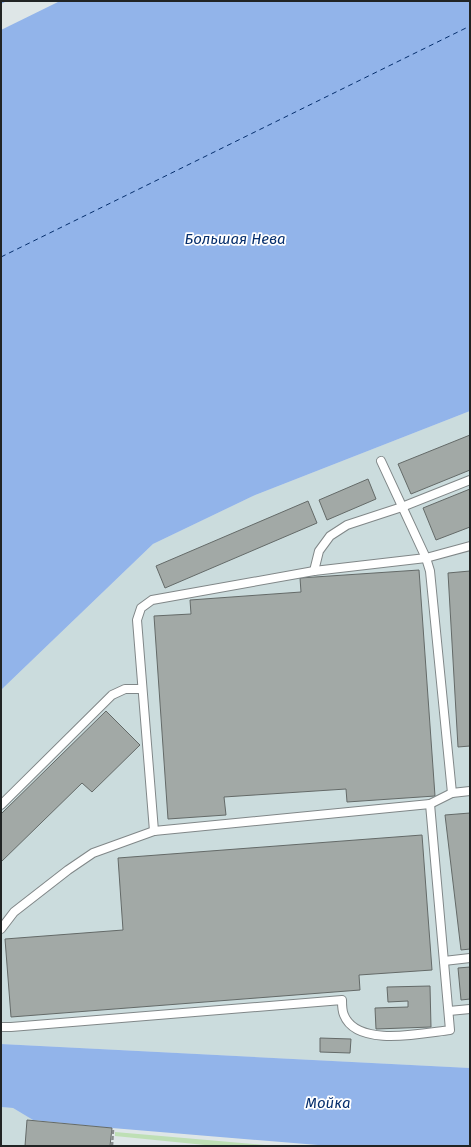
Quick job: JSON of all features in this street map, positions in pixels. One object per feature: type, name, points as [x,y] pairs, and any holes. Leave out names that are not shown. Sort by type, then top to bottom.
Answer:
[{"type":"lane","points":[[381,461],[426,558],[430,571],[452,793]]},
{"type":"lane","points":[[314,571],[319,551],[330,536],[347,525],[402,507],[470,480]]},
{"type":"lane","points":[[154,831],[137,620],[141,608],[152,600],[314,571],[426,558],[470,546]]},
{"type":"lane","points":[[1,805],[112,695],[125,689],[142,689]]},
{"type":"lane","points":[[1,929],[14,912],[68,870],[94,853],[154,831],[430,804],[452,793],[470,791]]},
{"type":"lane","points":[[1,1027],[342,1000],[344,1015],[351,1025],[366,1034],[388,1037],[450,1030],[430,804]]},
{"type":"lane","points":[[444,962],[470,958]]},
{"type":"lane","points":[[449,1011],[470,1009]]},
{"type":"path","points":[[112,1146],[113,1130]]},
{"type":"shaded area","points":[[470,411],[470,1068],[1,1044],[1,690],[153,544],[253,496]]},
{"type":"shaded area","points":[[1,1107],[13,1108],[33,1120],[112,1128],[110,1146],[1,1146]]},
{"type":"green space","points":[[115,1132],[276,1146],[206,1146],[115,1136]]},
{"type":"water","name":"Большая Нева","points":[[1,1],[470,1],[470,411],[253,496],[153,544],[1,690]]},
{"type":"water","name":"Мойка","points":[[1,1044],[470,1068],[470,1146],[330,1146],[33,1120],[13,1108],[1,1107]]},
{"type":"pier","points":[[7,1],[60,1],[1,30],[1,4]]},
{"type":"building","points":[[470,435],[470,470],[411,494],[398,464]]},
{"type":"building","points":[[368,479],[376,499],[327,520],[319,500]]},
{"type":"building","points":[[470,489],[470,527],[436,540],[423,508]]},
{"type":"building","points":[[308,501],[317,523],[165,588],[156,566]]},
{"type":"building","points":[[419,570],[435,796],[347,802],[346,789],[224,797],[226,815],[168,819],[154,616],[191,614],[190,600],[301,592],[300,578]]},
{"type":"building","points":[[470,571],[470,746],[458,747],[448,573]]},
{"type":"building","points":[[106,711],[140,745],[92,792],[82,783],[1,862],[1,814]]},
{"type":"building","points":[[470,813],[470,949],[461,950],[445,815]]},
{"type":"building","points":[[422,835],[432,970],[359,975],[360,990],[11,1017],[5,939],[123,930],[118,858]]},
{"type":"building","points":[[470,967],[470,999],[461,1000],[458,968]]},
{"type":"building","points":[[430,986],[431,1027],[376,1029],[375,1008],[408,1007],[408,1001],[388,1002],[387,987]]},
{"type":"building","points":[[320,1038],[351,1039],[350,1053],[320,1052]]},
{"type":"building","points":[[27,1120],[112,1128],[110,1146],[25,1146]]},
{"type":"ferry route","points":[[1,257],[470,26]]}]
